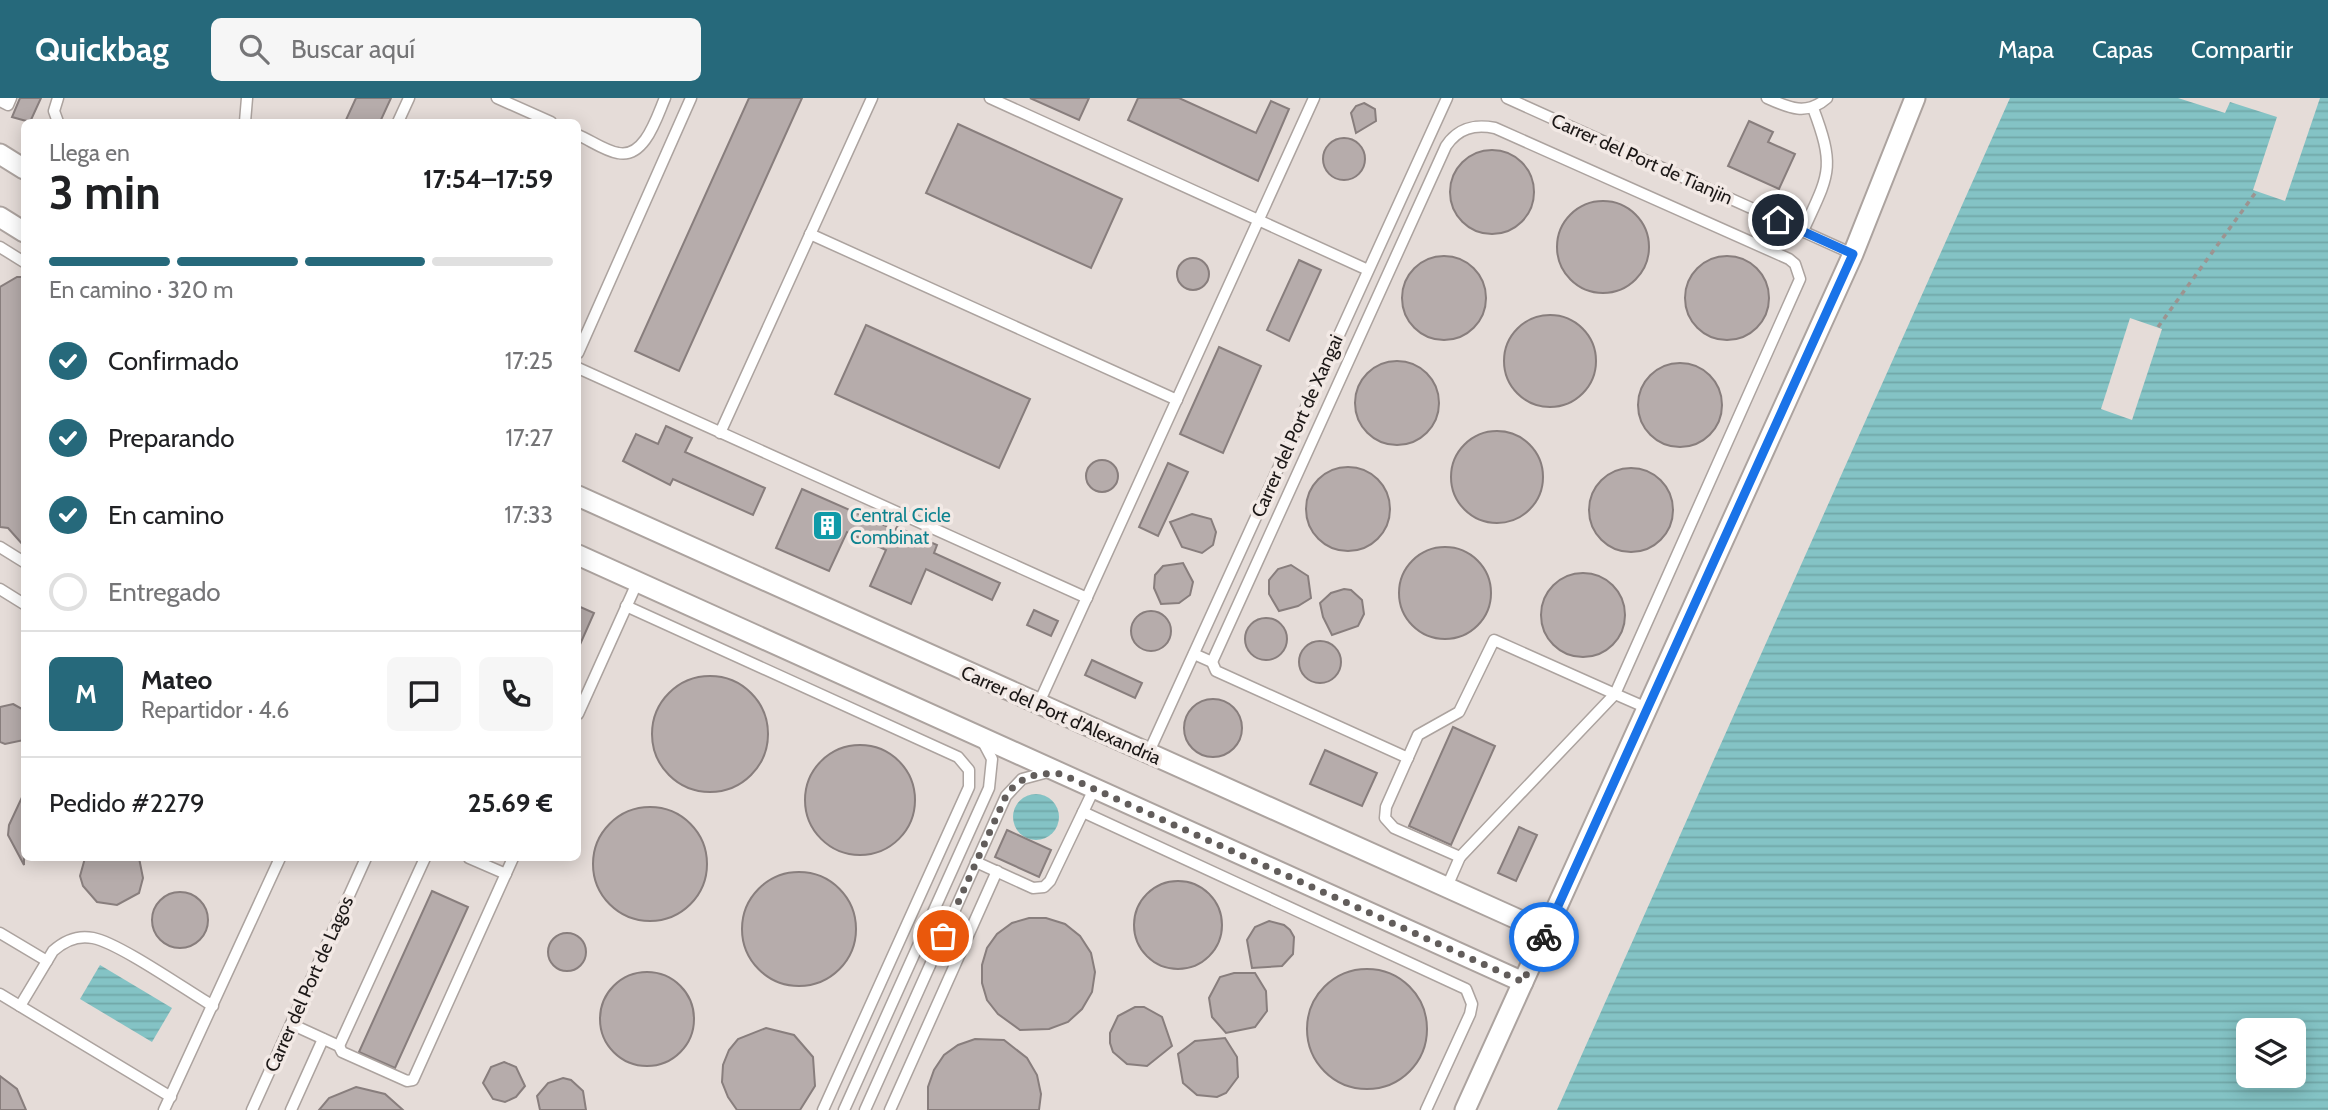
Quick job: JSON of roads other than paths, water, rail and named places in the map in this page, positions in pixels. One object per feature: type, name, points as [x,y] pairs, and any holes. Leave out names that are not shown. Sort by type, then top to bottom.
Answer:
[{"type":"street","points":[[1465,1110],[1853,254],[1916,98]]},
{"type":"street","points":[[0,154],[21,167]]},
{"type":"street","points":[[0,217],[21,230]]},
{"type":"street","name":"Carrer del Port d'Alexandria","points":[[581,497],[1546,932]]},
{"type":"street","points":[[581,556],[1523,982]]},
{"type":"lane","points":[[0,101],[8,105],[11,98]]},
{"type":"lane","points":[[57,119],[54,111],[58,98]]},
{"type":"lane","points":[[245,119],[247,98]]},
{"type":"lane","points":[[399,119],[409,98]]},
{"type":"lane","points":[[497,98],[544,119]]},
{"type":"lane","points":[[581,136],[619,154],[629,152],[647,138],[665,98]]},
{"type":"lane","points":[[581,346],[691,98]]},
{"type":"lane","points":[[720,433],[872,98]]},
{"type":"lane","points":[[990,98],[1368,270]]},
{"type":"lane","points":[[1038,705],[1314,98]]},
{"type":"lane","name":"Carrer del Port de Xangai","points":[[1148,754],[1447,98]]},
{"type":"lane","name":"Carrer del Port de Tianjin","points":[[1507,98],[1853,254]]},
{"type":"lane","points":[[1767,98],[1796,110],[1813,108],[1827,98]]},
{"type":"lane","points":[[1803,231],[1829,165],[1826,144],[1813,108]]},
{"type":"lane","points":[[1212,662],[1446,146],[1460,131],[1484,125],[1495,128],[1789,258],[1799,271],[1799,288],[1615,694],[1460,858],[1446,889]]},
{"type":"lane","points":[[810,234],[1177,400]]},
{"type":"lane","points":[[0,247],[21,260]]},
{"type":"lane","points":[[581,369],[1087,598]]},
{"type":"lane","points":[[0,547],[21,560]]},
{"type":"lane","points":[[581,707],[637,583]]},
{"type":"lane","points":[[0,589],[21,602]]},
{"type":"lane","points":[[626,606],[958,757],[969,770],[969,787],[823,1110]]},
{"type":"lane","points":[[1460,858],[1394,828],[1385,818],[1386,807],[1421,732],[1459,712],[1494,640],[1647,708]]},
{"type":"lane","points":[[1194,654],[1212,662],[1216,671],[1408,758]]},
{"type":"lane","points":[[844,1110],[989,788],[992,759],[983,742],[972,733]]},
{"type":"lane","points":[[865,1110],[1013,786],[1033,774],[1061,774]]},
{"type":"lane","points":[[976,862],[1033,887],[1048,885],[1094,789]]},
{"type":"lane","points":[[1083,811],[1466,989],[1472,1004],[1470,1014],[1426,1110]]},
{"type":"lane","points":[[164,1110],[279,861]]},
{"type":"lane","name":"Carrer del Port de Lagos","points":[[252,1110],[365,861]]},
{"type":"lane","points":[[339,1046],[424,861]]},
{"type":"lane","points":[[476,861],[506,874]]},
{"type":"lane","points":[[291,1024],[339,1046],[342,1052],[407,1081],[413,1080],[512,861]]},
{"type":"lane","points":[[890,1110],[997,871]]},
{"type":"lane","points":[[0,933],[47,961]]},
{"type":"lane","points":[[20,1006],[47,961],[61,944],[82,937],[93,938],[213,1006]]},
{"type":"lane","points":[[0,994],[171,1097]]},
{"type":"lane","points":[[291,1110],[323,1039]]},
{"type":"water","points":[[2010,98],[2178,98],[2225,113],[2230,102],[2277,117],[2253,190],[2285,201],[2320,98],[2328,98],[2328,1110],[1557,1110]]},
{"type":"water","points":[[1036,794],[1045,795],[1052,801],[1058,808],[1058,826],[1052,833],[1045,839],[1036,840],[1027,839],[1020,833],[1014,826],[1013,817],[1014,808],[1020,801],[1027,795]]},
{"type":"water","points":[[100,965],[172,1008],[152,1042],[80,999]]},
{"type":"place","name":"Central Cicle Combinat","points":[[827,526]]}]
